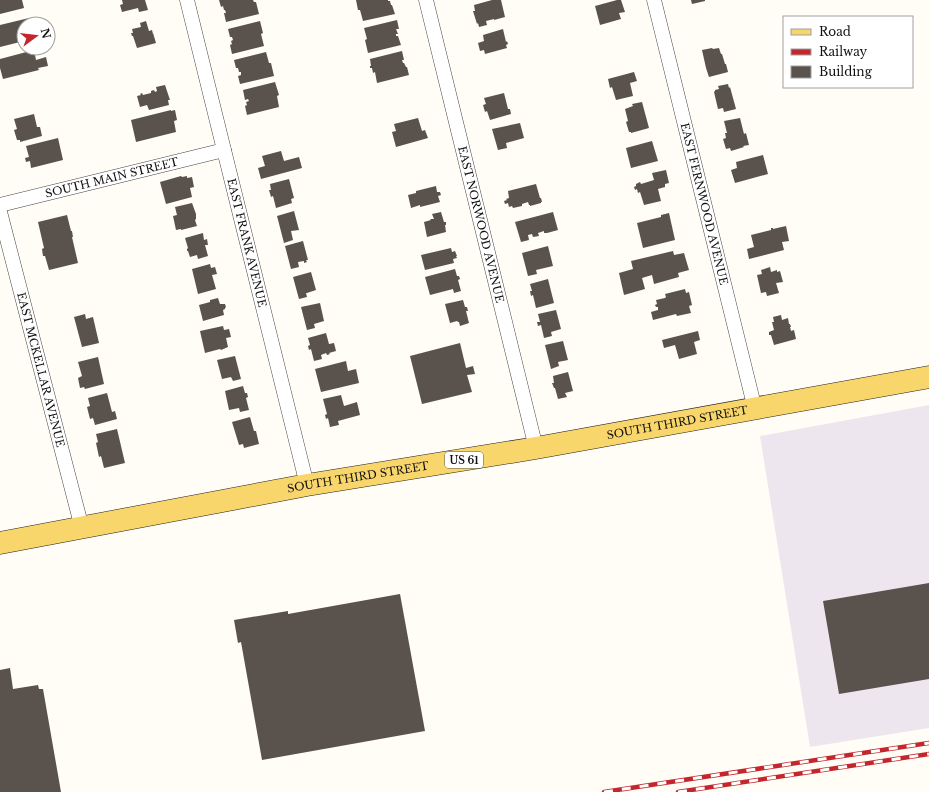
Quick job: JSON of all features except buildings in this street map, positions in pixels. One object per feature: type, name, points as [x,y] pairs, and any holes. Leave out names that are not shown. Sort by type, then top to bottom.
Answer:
[{"type":"main road","name":"SOUTH THIRD STREET","points":[[0,543],[307,486],[536,448],[929,377]]},
{"type":"street","name":"EAST FRANK AVENUE","points":[[187,0],[307,486]]},
{"type":"street","name":"EAST NORWOOD AVENUE","points":[[426,0],[536,448]]},
{"type":"street","name":"EAST FERNWOOD AVENUE","points":[[654,0],[755,409]]},
{"type":"street","name":"SOUTH MAIN STREET","points":[[0,205],[224,150]]},
{"type":"street","name":"EAST MCKELLAR AVENUE","points":[[0,212],[82,528]]},
{"type":"shaded area","points":[[929,405],[929,728],[810,747],[760,436]]},
{"type":"railway","points":[[604,792],[929,743]]},
{"type":"railway","points":[[678,792],[929,754]]}]
